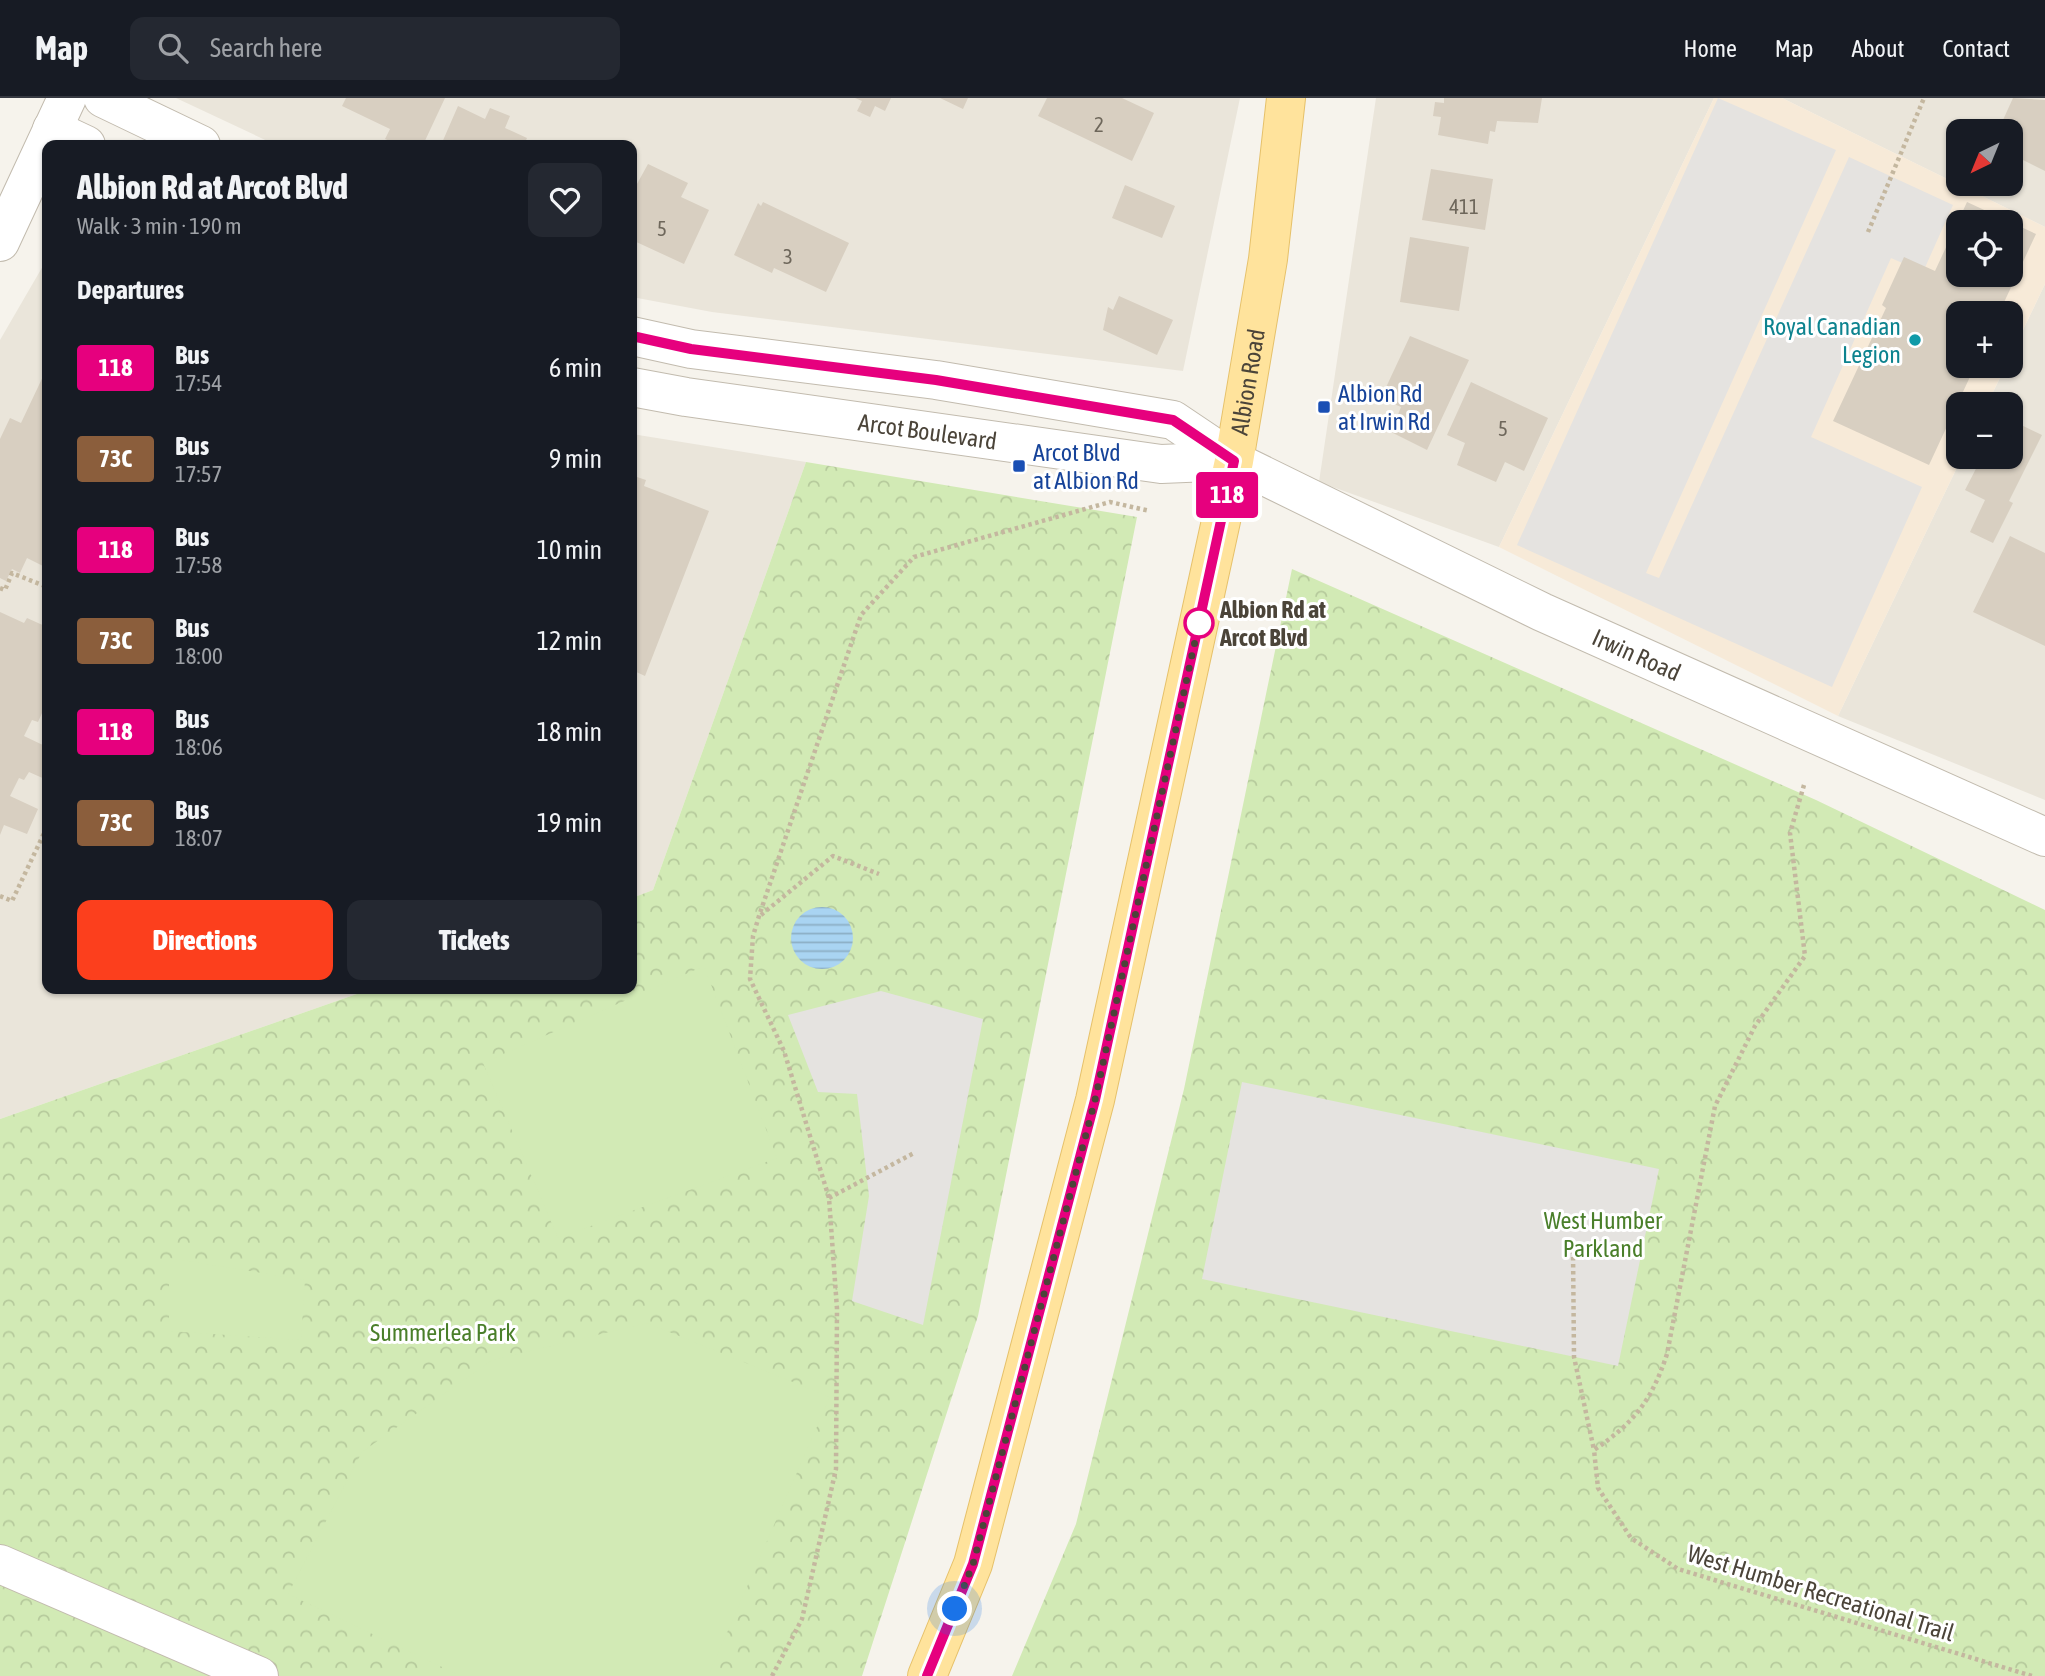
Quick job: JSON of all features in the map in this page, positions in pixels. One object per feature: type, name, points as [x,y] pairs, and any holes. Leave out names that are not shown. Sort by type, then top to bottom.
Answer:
[{"type":"main road","name":"Albion Road","points":[[927,1676],[973,1564],[1095,1100],[1234,461],[1268,259],[1286,98]]},
{"type":"street","points":[[103,98],[191,140]]},
{"type":"street","points":[[47,140],[59,113],[82,140]]},
{"type":"street","points":[[0,242],[42,150]]},
{"type":"street","name":"Arcot Boulevard","points":[[637,337],[691,349],[936,380],[1173,420],[1234,461]]},
{"type":"street","points":[[685,397],[691,349]]},
{"type":"street","name":"Arcot Boulevard","points":[[637,388],[1161,464],[1234,461]]},
{"type":"street","name":"Irwin Road","points":[[1234,461],[1542,612],[2045,837]]},
{"type":"street","points":[[0,1564],[259,1676]]},
{"type":"path","points":[[1868,232],[1924,98]]},
{"type":"path","points":[[772,1676],[802,1619],[836,1469],[837,1310],[829,1198],[784,1051],[750,979],[753,936],[759,916],[860,615],[914,557],[1110,502],[1150,512]]},
{"type":"path","points":[[0,588],[5,590],[12,573],[42,585]]},
{"type":"path","points":[[1594,1450],[1616,1435],[1637,1415],[1656,1388],[1667,1354],[1715,1106],[1755,1026],[1805,956],[1790,833],[1804,785]]},
{"type":"path","points":[[0,895],[12,901],[42,838]]},
{"type":"path","points":[[759,916],[833,856],[879,874]]},
{"type":"path","points":[[829,1198],[914,1153]]},
{"type":"path","name":"West Humber Recreational Trail","points":[[1573,1250],[1574,1357],[1594,1450],[1598,1488],[1631,1538],[1678,1569],[2032,1676]]},
{"type":"shaded area","points":[[176,98],[1240,98],[1183,371],[712,312],[637,298],[637,140],[265,140]]},
{"type":"shaded area","points":[[1376,98],[1714,98],[1499,547],[1319,482]]},
{"type":"shaded area","points":[[1714,98],[1782,98],[1946,178],[1946,196],[1982,196],[2010,210],[1946,210],[1946,287],[2023,287],[2023,216],[2045,227],[2045,284],[2023,330],[2023,301],[1946,301],[1946,378],[2000,378],[1993,392],[1946,392],[1946,469],[1956,469],[1838,716],[1499,547]]},
{"type":"shaded area","points":[[1718,98],[1836,150],[1646,573],[1659,578],[1849,157],[1953,205],[1951,210],[1946,210],[1946,221],[1923,272],[1891,258],[1811,437],[1922,487],[1832,687],[1517,545]]},
{"type":"shaded area","points":[[1782,98],[2045,98],[2045,227],[2023,216],[2023,210],[2010,210],[1982,196],[2023,196],[2023,119],[1946,119],[1946,178]]},
{"type":"shaded area","points":[[42,268],[42,994],[357,994],[0,1119],[0,340]]},
{"type":"shaded area","points":[[2045,284],[2045,800],[1838,716],[1956,469],[2023,469],[2023,392],[1993,392],[2000,378],[2023,378],[2023,330]]},
{"type":"shaded area","points":[[637,435],[806,462],[653,890],[637,896]]},
{"type":"shaded area","points":[[881,991],[983,1019],[923,1325],[852,1301],[869,1196],[857,1094],[818,1092],[788,1015]]},
{"type":"shaded area","points":[[1242,1082],[1659,1169],[1618,1366],[1202,1279]]},
{"type":"green space","name":"Summerlea Park","points":[[806,462],[1137,517],[978,1316],[862,1676],[0,1676],[0,1119],[357,994],[637,994],[637,896],[653,890]]},
{"type":"green space","name":"West Humber Parkland","points":[[1292,569],[1816,800],[2045,910],[2045,1676],[1012,1676],[1076,1524],[1184,1089]]},
{"type":"green space","points":[[704,966],[777,1158],[558,1238],[483,1063]]},
{"type":"green space","points":[[169,1258],[305,1280],[301,1340],[169,1331]]},
{"type":"green space","points":[[647,1323],[830,1397],[708,1676],[461,1676],[288,1594],[362,1452],[492,1360]]},
{"type":"water","points":[[822,907],[844,916],[853,938],[844,960],[822,969],[800,960],[791,938],[800,916]]},
{"type":"building","points":[[346,98],[445,98],[425,140],[387,140],[385,139],[390,129],[342,106]]},
{"type":"building","points":[[855,98],[891,98],[885,111],[875,106],[870,117],[857,111],[862,101]]},
{"type":"building","points":[[940,98],[968,98],[963,109]]},
{"type":"building","points":[[1047,98],[1122,98],[1154,113],[1132,161],[1038,116]]},
{"type":"building","points":[[1444,98],[1542,98],[1538,123],[1497,121],[1495,132],[1490,131],[1488,144],[1438,135],[1441,117],[1433,116],[1435,102],[1444,103]]},
{"type":"building","points":[[2013,98],[2045,100],[2045,171],[2023,160],[2023,119],[2003,119]]},
{"type":"building","points":[[458,106],[485,119],[490,108],[510,116],[505,128],[527,138],[526,140],[443,140]]},
{"type":"building","points":[[648,164],[688,183],[681,197],[709,210],[684,264],[637,242],[637,184]]},
{"type":"building","points":[[1431,169],[1493,179],[1485,230],[1422,220]]},
{"type":"building","points":[[1125,185],[1175,206],[1162,238],[1112,218]]},
{"type":"building","points":[[763,202],[849,243],[826,292],[774,268],[772,273],[734,255],[758,203],[761,206]]},
{"type":"building","name":"Royal Canadian Legion","points":[[1967,202],[1984,210],[1963,210]]},
{"type":"building","name":"Royal Canadian Legion","points":[[2023,228],[2036,234],[2023,262]]},
{"type":"building","points":[[1410,237],[1469,247],[1459,311],[1400,302]]},
{"type":"building","name":"Royal Canadian Legion","points":[[1946,247],[1946,287],[2011,287],[2005,301],[1946,301],[1946,378],[1969,378],[1963,392],[1946,392],[1946,428],[1929,465],[1833,421],[1886,308],[1882,305],[1904,257],[1935,271]]},
{"type":"building","points":[[1119,296],[1173,320],[1157,355],[1103,330],[1108,307],[1113,310]]},
{"type":"building","points":[[1410,336],[1469,360],[1427,450],[1391,432],[1401,407],[1381,398]]},
{"type":"building","points":[[42,379],[42,566],[27,558],[20,573],[12,569],[6,581],[0,578],[0,439],[10,418],[21,423]]},
{"type":"building","points":[[1471,382],[1548,418],[1524,471],[1505,462],[1496,482],[1457,465],[1465,443],[1447,435]]},
{"type":"building","points":[[2023,426],[2042,435],[2009,501],[2013,503],[1993,543],[1970,532],[1985,500],[1965,490],[1976,469],[2023,469]]},
{"type":"building","points":[[637,477],[646,480],[644,486],[709,511],[645,676],[637,672]]},
{"type":"building","points":[[2010,536],[2045,553],[2045,646],[1973,612]]},
{"type":"building","points":[[0,612],[24,623],[27,618],[42,625],[42,713],[38,722],[32,720],[24,736],[42,745],[42,778],[29,772],[24,780],[19,778],[10,796],[38,809],[27,834],[4,825],[0,835]]},
{"type":"bus line","name":"118","points":[[637,337],[691,349],[936,380],[1173,420],[1234,461],[1095,1100],[973,1564],[927,1676]]},
{"type":"place","name":"Royal Canadian Legion","points":[[1915,340]]},
{"type":"place","name":"Albion Rd at Irwin Rd","points":[[1324,407]]},
{"type":"place","name":"Arcot Blvd at Albion Rd","points":[[1019,466]]},
{"type":"place","name":"Albion Rd at Arcot Blvd","points":[[1199,623]]},
{"type":"route","points":[[955,1609],[973,1564],[1095,1100],[1199,623]]}]
